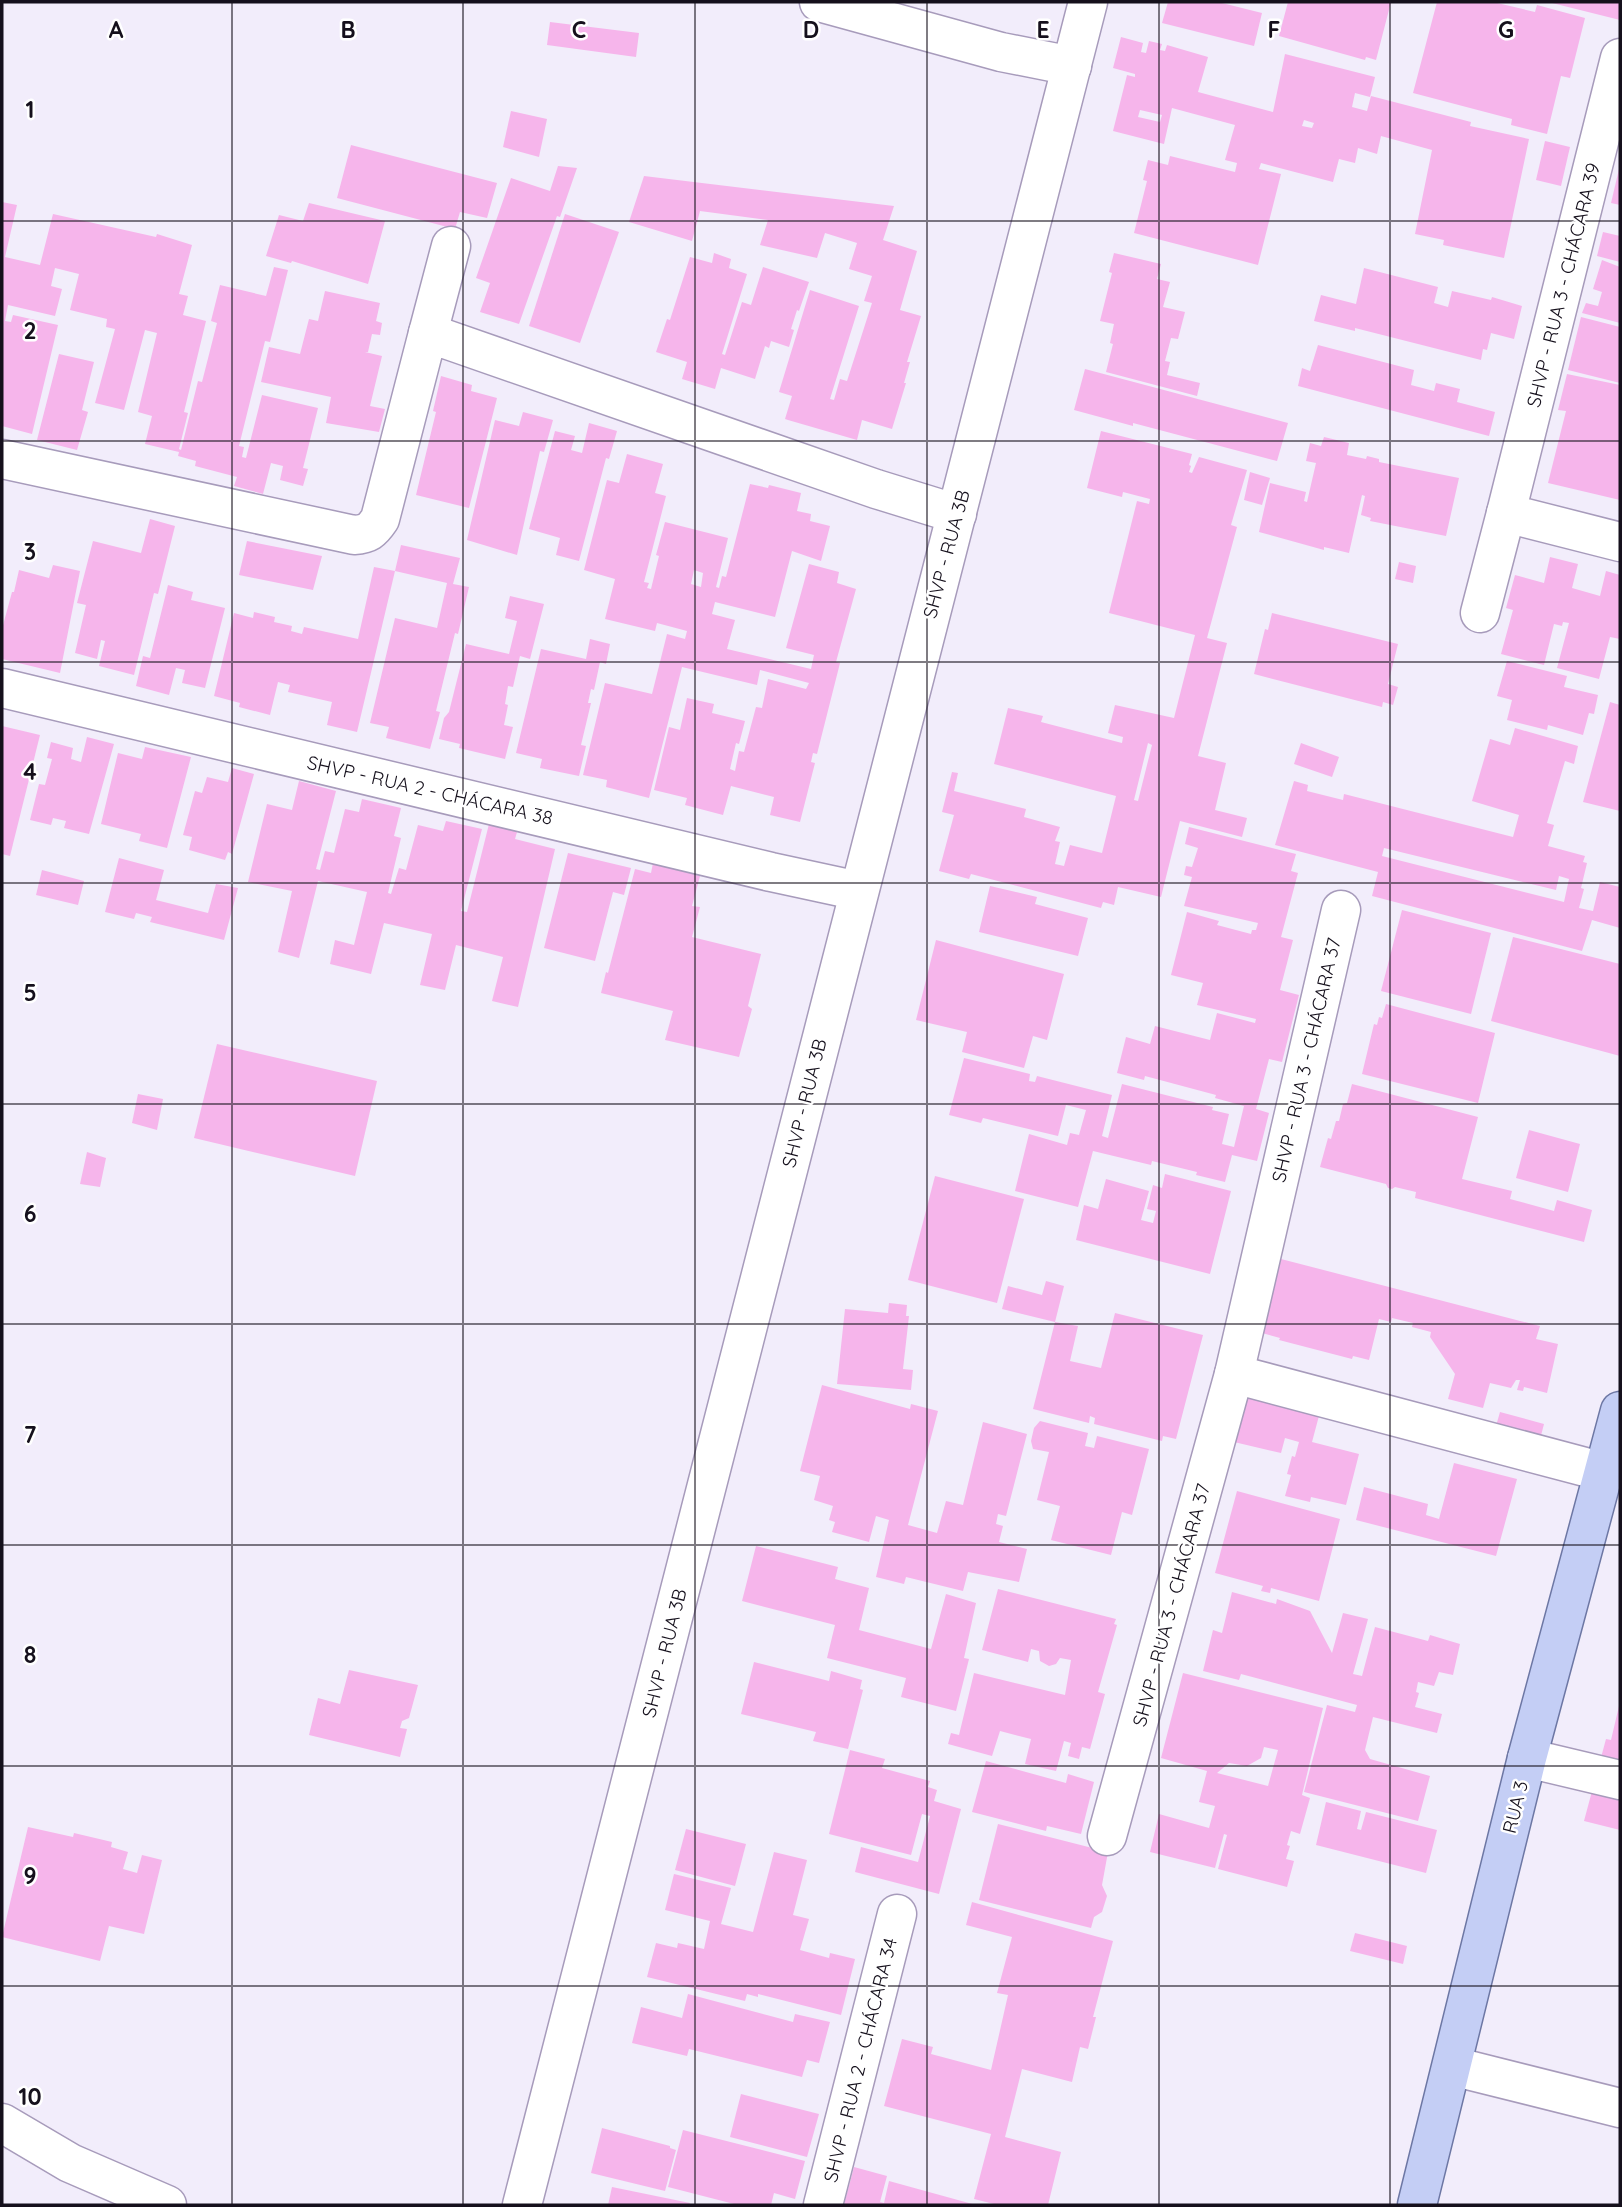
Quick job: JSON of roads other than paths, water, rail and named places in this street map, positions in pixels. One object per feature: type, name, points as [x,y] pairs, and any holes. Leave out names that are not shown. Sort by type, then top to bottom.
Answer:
[{"type":"main road","name":"RUA 3","points":[[1417,2205],[1527,1758],[1620,1411]]},
{"type":"street","points":[[819,2],[1001,52],[1072,66]]},
{"type":"street","name":"SHVP - RUA 3B","points":[[522,2205],[1088,2]]},
{"type":"street","name":"SHVP - RUA 3 - CHÁCARA 39","points":[[1480,613],[1620,58]]},
{"type":"street","points":[[2,459],[354,535],[366,534],[372,531],[380,519],[451,246]]},
{"type":"street","points":[[428,333],[876,489],[957,514]]},
{"type":"street","points":[[1506,513],[1620,542]]},
{"type":"street","name":"SHVP - RUA 2 - CHÁCARA 38","points":[[2,688],[859,891]]},
{"type":"street","name":"SHVP - RUA 3 - CHÁCARA 37","points":[[1107,1836],[1234,1374],[1341,910]]},
{"type":"street","points":[[1234,1374],[1604,1472]]},
{"type":"street","points":[[1527,1758],[1620,1780]]},
{"type":"street","name":"SHVP - RUA 2 - CHÁCARA 34","points":[[823,2205],[897,1914]]},
{"type":"street","points":[[1452,2066],[1620,2108]]},
{"type":"street","points":[[2,2123],[70,2163],[167,2205]]}]
